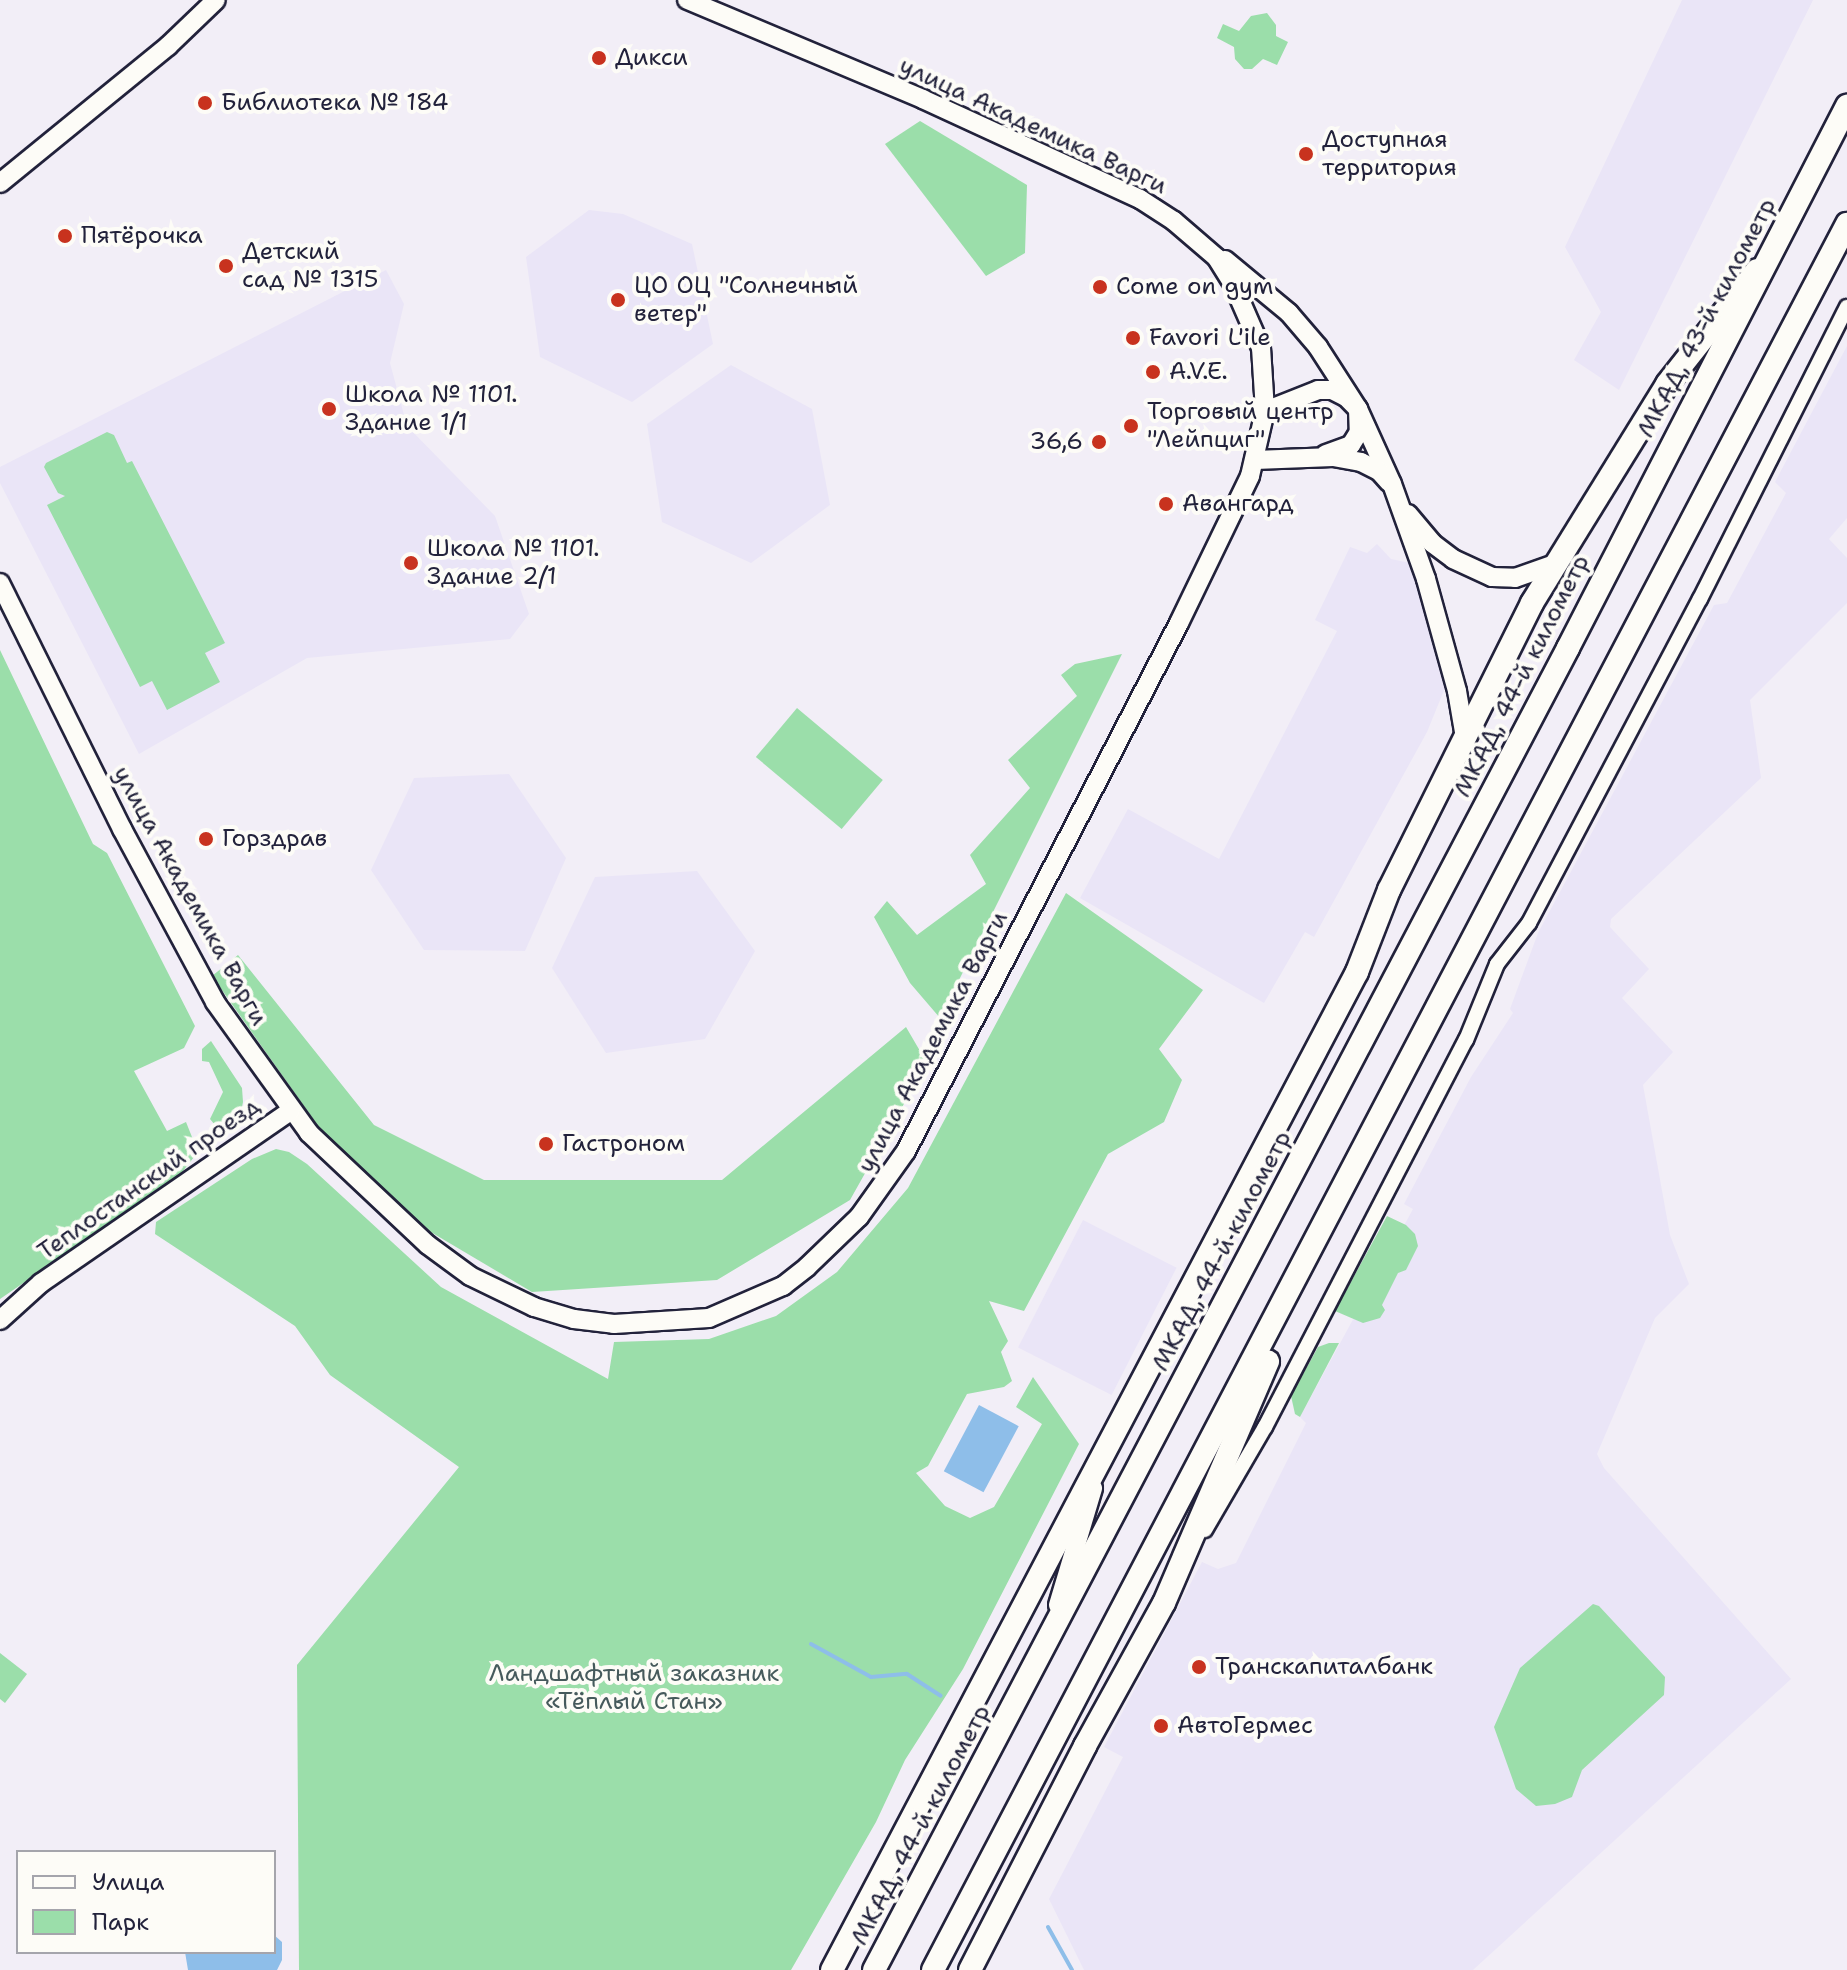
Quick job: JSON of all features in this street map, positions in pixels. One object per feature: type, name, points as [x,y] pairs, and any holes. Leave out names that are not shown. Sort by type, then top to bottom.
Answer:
[{"type":"main road","name":"МКАД, 43-й километр","points":[[1613,554],[1847,106]]},
{"type":"main road","points":[[933,1970],[1847,224]]},
{"type":"main road","points":[[832,1970],[1357,972],[1389,890],[1555,564],[1667,384],[1773,249]]},
{"type":"main road","name":"МКАД, 44-й километр","points":[[874,1970],[1568,648],[1613,554]]},
{"type":"main road","points":[[970,1970],[1085,1746],[1164,1603],[1246,1418],[1303,1268]]},
{"type":"street","points":[[0,183],[168,46],[216,0]]},
{"type":"street","name":"улица Академика Варги","points":[[0,583],[215,1002],[290,1111],[339,1163],[428,1245],[470,1276],[534,1307],[574,1319],[657,1324],[709,1318],[783,1286],[859,1217],[906,1151],[1179,623],[1255,460],[1265,411],[1261,348],[1233,284],[1217,258],[1194,237],[1140,199],[858,70],[687,0]]},
{"type":"street","points":[[1194,237],[1289,313],[1318,347],[1358,409],[1409,516],[1432,543],[1472,569],[1492,577],[1515,578],[1538,573],[1555,564]]},
{"type":"street","points":[[1164,1603],[1265,1427],[1466,1040],[1497,964],[1529,923],[1700,599],[1847,307]]},
{"type":"street","points":[[1255,460],[1309,456],[1351,445],[1359,432],[1358,409],[1346,397],[1332,390],[1318,390],[1265,411]]},
{"type":"street","points":[[1309,456],[1361,462],[1379,471],[1392,484],[1444,640],[1465,738]]},
{"type":"street","name":"Теплостанский проезд","points":[[0,1320],[41,1283],[290,1111]]},
{"type":"street","points":[[1047,1641],[1102,1458]]},
{"type":"shaded area","points":[[1682,0],[1813,0],[1619,390],[1574,360],[1601,312],[1565,247]]},
{"type":"shaded area","name":"ЦО ОЦ \"Солнечный ветер\"","points":[[589,210],[623,214],[692,244],[713,344],[632,402],[540,357],[526,257]]},
{"type":"shaded area","points":[[386,270],[404,304],[390,363],[407,426],[495,516],[529,614],[510,639],[307,658],[139,754],[0,483],[0,467]]},
{"type":"shaded area","points":[[1847,346],[1847,518],[1829,539],[1847,558],[1847,603],[1750,700],[1761,778],[1611,919],[1610,927],[1649,969],[1622,998],[1673,1052],[1643,1085],[1670,1235],[1689,1284],[1655,1318],[1597,1454],[1604,1468],[1791,1679],[1473,1970],[1084,1970],[1049,1899],[1123,1757],[1104,1747],[1202,1562],[1218,1569],[1236,1563],[1306,1423],[1300,1417],[1413,1209],[1404,1204],[1471,1077],[1513,1013],[1510,1009],[1538,933],[1714,605],[1727,603],[1786,493],[1775,482]]},
{"type":"shaded area","points":[[731,365],[812,409],[830,505],[751,563],[662,522],[647,424]]},
{"type":"shaded area","points":[[1377,544],[1391,559],[1410,563],[1447,683],[1427,732],[1314,937],[1305,932],[1264,1003],[1080,898],[1128,809],[1219,859],[1337,631],[1315,620],[1350,547],[1367,553]]},
{"type":"shaded area","points":[[509,774],[566,858],[525,951],[424,950],[371,870],[414,778]]},
{"type":"shaded area","points":[[697,871],[755,951],[705,1039],[606,1053],[552,968],[595,877]]},
{"type":"shaded area","points":[[1083,1220],[1177,1268],[1112,1395],[1018,1347]]},
{"type":"green space","points":[[1267,13],[1276,25],[1276,36],[1288,42],[1277,65],[1263,59],[1252,69],[1244,69],[1235,59],[1234,47],[1217,38],[1223,24],[1239,31],[1251,16]]},
{"type":"green space","points":[[920,121],[1027,185],[1025,253],[986,276],[885,144]]},
{"type":"green space","points":[[107,432],[114,435],[127,463],[132,461],[225,643],[205,653],[220,682],[167,710],[152,681],[140,687],[47,505],[65,496],[58,493],[44,467],[46,463]]},
{"type":"green space","points":[[0,650],[93,844],[107,853],[195,1026],[184,1048],[134,1071],[167,1131],[186,1122],[198,1152],[179,1176],[0,1299]]},
{"type":"green space","points":[[1122,654],[940,1018],[910,983],[874,917],[887,901],[917,935],[986,884],[970,855],[1030,788],[1008,760],[1077,696],[1061,675],[1075,664]]},
{"type":"green space","points":[[797,708],[883,780],[842,829],[756,757]]},
{"type":"green space","name":"Ландшафтный заказник «Тёплый Стан»","points":[[1066,893],[1203,990],[1159,1049],[1182,1080],[1164,1122],[1108,1154],[1024,1311],[989,1301],[1008,1341],[1001,1352],[1012,1381],[1004,1387],[967,1394],[928,1466],[916,1473],[945,1506],[970,1518],[994,1507],[1042,1424],[1016,1407],[1033,1377],[1079,1444],[963,1669],[905,1760],[876,1822],[791,1970],[299,1970],[297,1665],[459,1467],[330,1375],[295,1326],[155,1234],[156,1222],[252,1159],[276,1149],[289,1152],[307,1164],[441,1287],[608,1379],[614,1342],[709,1339],[776,1316],[837,1272],[908,1188]]},
{"type":"green space","points":[[238,955],[374,1125],[484,1180],[722,1180],[906,1027],[927,1063],[850,1200],[717,1280],[532,1292],[424,1228],[330,1143],[212,976]]},
{"type":"green space","points":[[211,1041],[242,1088],[240,1117],[225,1137],[210,1119],[223,1092],[209,1062],[202,1061],[202,1049]]},
{"type":"green space","points":[[1387,1216],[1406,1225],[1415,1234],[1418,1246],[1406,1270],[1398,1273],[1382,1305],[1385,1310],[1380,1318],[1363,1323],[1335,1311]]},
{"type":"green space","points":[[1339,1343],[1300,1417],[1295,1414],[1291,1396],[1318,1347]]},
{"type":"green space","points":[[1593,1604],[1599,1606],[1665,1677],[1664,1695],[1582,1770],[1572,1797],[1555,1804],[1536,1806],[1516,1789],[1494,1727],[1520,1668]]},
{"type":"green space","points":[[0,1653],[27,1674],[5,1703],[0,1699]]},
{"type":"water","points":[[979,1405],[1019,1426],[984,1492],[944,1471]]},
{"type":"water","points":[[276,1937],[282,1942],[282,1960],[277,1970],[188,1970],[185,1954],[276,1954]]},
{"type":"waterway","points":[[811,1644],[871,1677],[907,1674],[941,1696]]},
{"type":"waterway","points":[[1048,1927],[1072,1970]]},
{"type":"place","name":"Дикси","points":[[599,58]]},
{"type":"place","name":"Библиотека № 184","points":[[205,103]]},
{"type":"place","name":"Доступная территория","points":[[1306,154]]},
{"type":"place","name":"Пятёрочка","points":[[65,236]]},
{"type":"place","name":"Детский сад № 1315","points":[[226,266]]},
{"type":"place","name":"Come on gym","points":[[1100,287]]},
{"type":"place","name":"ЦО ОЦ \"Солнечный ветер\"","points":[[618,300]]},
{"type":"place","name":"Favori L'ile","points":[[1133,338]]},
{"type":"place","name":"A.V.E.","points":[[1153,372]]},
{"type":"place","name":"Школа № 1101. Здание 1/1","points":[[329,409]]},
{"type":"place","name":"Торговый центр \"Лейпциг\"","points":[[1131,426]]},
{"type":"place","name":"36,6","points":[[1099,442]]},
{"type":"place","name":"Авангард","points":[[1166,504]]},
{"type":"place","name":"Школа № 1101. Здание 2/1","points":[[411,563]]},
{"type":"place","name":"Горздрав","points":[[206,839]]},
{"type":"place","name":"Гастроном","points":[[546,1144]]},
{"type":"place","name":"Транскапиталбанк","points":[[1199,1667]]},
{"type":"place","name":"АвтоГермес","points":[[1161,1726]]}]
